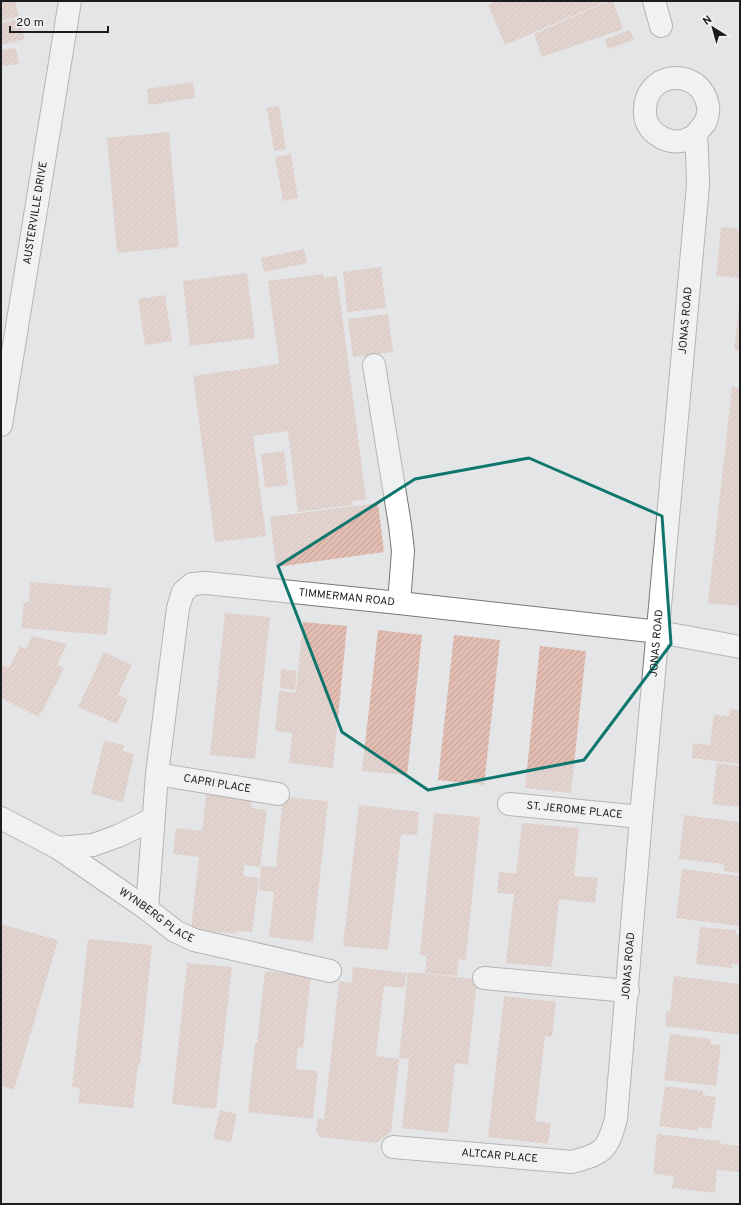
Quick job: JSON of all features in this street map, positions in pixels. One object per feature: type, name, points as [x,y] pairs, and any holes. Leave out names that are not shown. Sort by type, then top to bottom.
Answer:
[{"type":"street","name":"AUSTERVILLE DRIVE","points":[[1,425],[70,1]]},
{"type":"street","points":[[654,1],[661,26]]},
{"type":"street","name":"JONAS ROAD","points":[[604,1149],[610,1138],[616,1119],[628,991],[641,817],[659,632],[698,185],[696,135]]},
{"type":"street","points":[[374,366],[403,551],[399,603]]},
{"type":"street","name":"TIMMERMAN ROAD","points":[[147,909],[157,774],[178,608],[183,592],[192,584],[206,583],[659,632],[740,647]]},
{"type":"street","name":"CAPRI PLACE","points":[[157,774],[278,794]]},
{"type":"street","name":"ST. JEROME PLACE","points":[[509,804],[641,817]]},
{"type":"street","name":"WYNBERG PLACE","points":[[1,818],[58,848],[147,909],[175,931],[194,940],[330,971]]},
{"type":"street","points":[[58,848],[93,845],[118,836],[153,819]]},
{"type":"street","points":[[484,978],[628,991]]},
{"type":"street","name":"ALTCAR PLACE","points":[[392,1147],[572,1162],[591,1156],[604,1149]]},
{"type":"highlighted area","points":[[529,458],[662,516],[671,644],[584,760],[428,790],[342,732],[278,566],[415,479]]},
{"type":"building","points":[[1,1],[15,1],[19,16],[1,21]]},
{"type":"building","points":[[496,1],[607,1],[505,45],[488,5]]},
{"type":"building","points":[[609,1],[613,1],[623,29],[542,57],[534,34]]},
{"type":"building","points":[[19,19],[25,39],[1,45],[1,23]]},
{"type":"building","points":[[630,30],[634,40],[608,49],[605,39]]},
{"type":"building","points":[[16,48],[19,64],[1,66],[1,50]]},
{"type":"building","points":[[193,82],[195,98],[149,105],[147,89]]},
{"type":"building","points":[[279,106],[286,149],[274,151],[267,108]]},
{"type":"building","points":[[169,132],[179,247],[117,253],[107,138]]},
{"type":"building","points":[[291,154],[298,198],[283,201],[275,157]]},
{"type":"building","points":[[721,227],[740,229],[740,278],[716,276]]},
{"type":"building","points":[[304,249],[307,263],[264,272],[261,258]]},
{"type":"building","points":[[381,267],[386,308],[347,312],[343,272]]},
{"type":"building","points":[[247,273],[255,338],[190,346],[183,281]]},
{"type":"building","points":[[323,274],[324,278],[337,276],[366,499],[352,501],[353,505],[298,512],[288,431],[253,436],[266,536],[215,542],[193,376],[279,364],[268,281]]},
{"type":"building","points":[[165,295],[172,341],[145,345],[138,299]]},
{"type":"building","points":[[739,309],[740,310],[740,351],[734,350]]},
{"type":"building","points":[[388,314],[393,352],[353,357],[348,319]]},
{"type":"building","points":[[732,387],[740,388],[740,606],[708,603]]},
{"type":"building","points":[[284,451],[288,485],[265,488],[261,454]]},
{"type":"building","points":[[378,503],[384,552],[276,567],[270,517]]},
{"type":"building","points":[[30,582],[111,588],[107,635],[21,628],[24,602],[29,602]]},
{"type":"building","points":[[225,613],[270,617],[255,759],[210,755]]},
{"type":"building","points":[[303,622],[347,626],[333,768],[289,763],[292,733],[275,731],[279,691],[296,693]]},
{"type":"building","points":[[378,630],[422,635],[407,775],[362,771]]},
{"type":"building","points":[[454,635],[500,640],[484,785],[438,780]]},
{"type":"building","points":[[32,636],[67,644],[57,665],[64,668],[39,717],[1,698],[1,664],[9,668],[20,646],[26,649]]},
{"type":"building","points":[[540,646],[586,651],[571,793],[525,788]]},
{"type":"building","points":[[104,652],[132,665],[118,695],[128,699],[117,724],[78,707]]},
{"type":"building","points":[[281,669],[297,671],[295,690],[280,688]]},
{"type":"building","points":[[730,709],[740,710],[740,764],[692,758],[693,743],[710,745],[714,715],[729,716]]},
{"type":"building","points":[[104,741],[124,745],[123,751],[134,754],[123,802],[91,794]]},
{"type":"building","points":[[717,763],[740,766],[740,807],[712,804]]},
{"type":"building","points":[[207,789],[252,793],[251,808],[267,810],[260,867],[244,865],[243,876],[259,878],[252,932],[237,931],[236,934],[191,929],[199,857],[173,854],[176,828],[202,831]]},
{"type":"building","points":[[283,797],[328,801],[313,942],[269,937],[274,892],[259,890],[261,866],[276,867]]},
{"type":"building","points":[[359,805],[419,812],[417,835],[401,834],[388,950],[343,946]]},
{"type":"building","points":[[434,813],[480,817],[466,960],[459,959],[457,976],[425,973],[427,956],[420,955]]},
{"type":"building","points":[[684,815],[740,822],[740,873],[724,871],[724,864],[679,859]]},
{"type":"building","points":[[522,823],[579,828],[574,876],[598,878],[595,903],[559,899],[552,967],[506,963],[514,894],[497,893],[499,872],[516,874]]},
{"type":"building","points":[[682,869],[740,876],[740,926],[676,918]]},
{"type":"building","points":[[1,924],[58,940],[14,1090],[1,1086]]},
{"type":"building","points":[[700,927],[736,930],[736,935],[740,935],[740,965],[733,964],[732,968],[696,964]]},
{"type":"building","points":[[88,939],[152,945],[140,1066],[138,1065],[133,1108],[78,1103],[80,1088],[72,1087]]},
{"type":"building","points":[[187,963],[232,967],[216,1109],[172,1104]]},
{"type":"building","points":[[353,967],[407,973],[404,988],[384,986],[376,1056],[399,1059],[391,1132],[376,1143],[320,1137],[316,1131],[318,1118],[324,1119],[339,981],[352,983]]},
{"type":"building","points":[[265,971],[311,976],[303,1048],[298,1047],[296,1069],[318,1071],[313,1119],[248,1112],[255,1043],[257,1043]]},
{"type":"building","points":[[408,972],[477,979],[468,1065],[455,1063],[448,1133],[402,1128],[409,1059],[399,1058]]},
{"type":"building","points":[[674,976],[740,984],[740,1035],[665,1026],[667,1011],[670,1012]]},
{"type":"building","points":[[504,996],[556,1002],[552,1037],[545,1036],[535,1121],[551,1123],[548,1144],[488,1137]]},
{"type":"building","points":[[670,1034],[711,1039],[710,1044],[721,1045],[716,1086],[664,1080]]},
{"type":"building","points":[[665,1086],[703,1091],[703,1095],[716,1097],[711,1129],[699,1127],[698,1131],[659,1126]]},
{"type":"building","points":[[220,1110],[237,1114],[231,1142],[213,1139]]},
{"type":"building","points":[[657,1134],[721,1141],[720,1144],[740,1146],[740,1172],[717,1170],[715,1193],[672,1188],[674,1176],[653,1174]]}]
